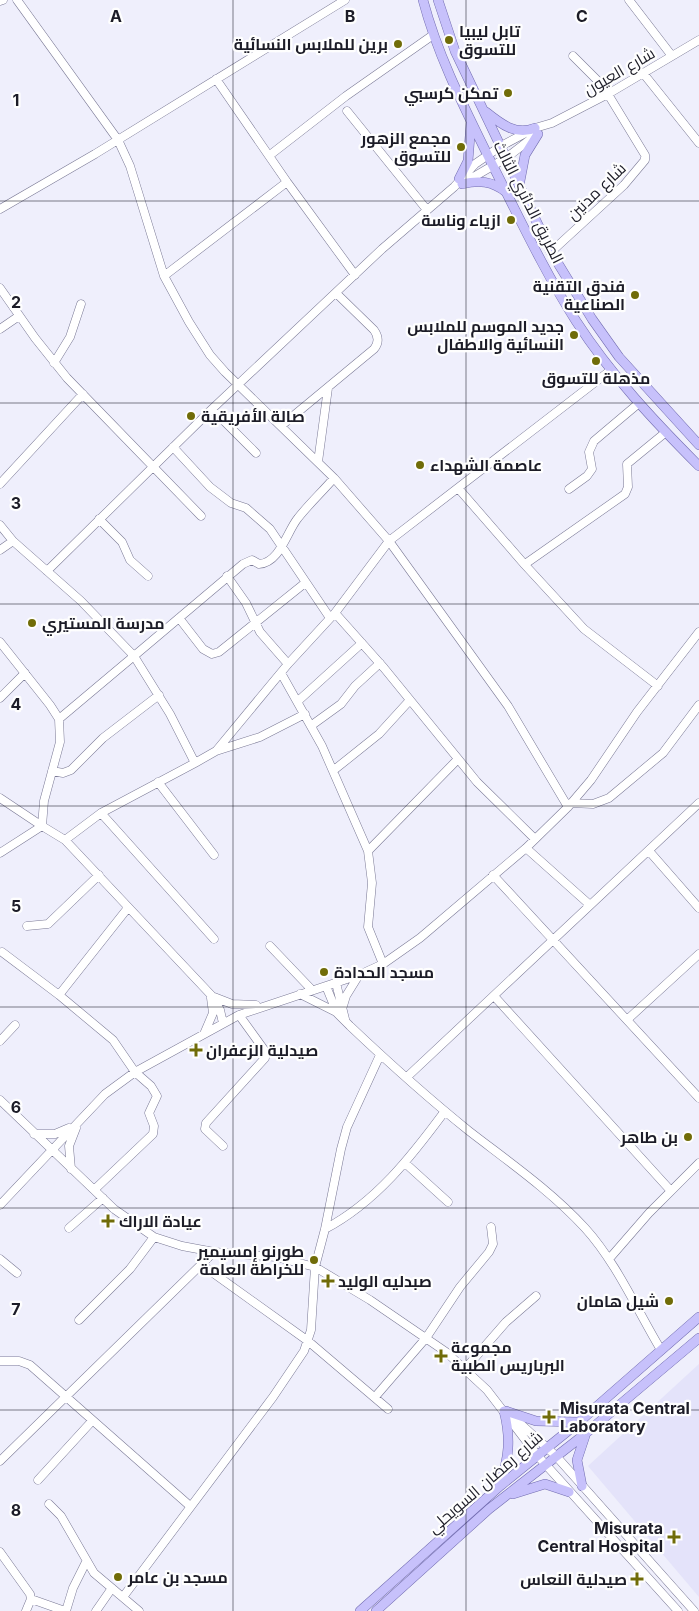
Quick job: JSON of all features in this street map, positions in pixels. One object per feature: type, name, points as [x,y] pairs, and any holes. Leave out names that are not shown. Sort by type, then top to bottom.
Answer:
[{"type":"main road","name":"الطريق الدائري الثالث","points":[[423,0],[433,35],[469,116],[561,297],[611,370],[639,404],[699,466]]},
{"type":"main road","name":"الطريق الدائري الثالث","points":[[438,0],[455,51],[551,252],[592,319],[619,357],[699,445]]},
{"type":"main road","points":[[484,110],[505,127],[522,131],[536,131],[524,155],[519,188]]},
{"type":"main road","points":[[458,183],[470,154],[469,116]]},
{"type":"main road","points":[[458,183],[472,181],[489,182],[506,192]]},
{"type":"main road","name":"شارع رمضان السويحلي","points":[[360,1611],[500,1486],[579,1422],[699,1317]]},
{"type":"main road","name":"شارع رمضان السويحلي","points":[[376,1611],[431,1559],[545,1464],[586,1434],[699,1338]]},
{"type":"main road","points":[[504,1410],[536,1421],[579,1422]]},
{"type":"main road","points":[[500,1486],[509,1452],[510,1435],[504,1410]]},
{"type":"main road","points":[[582,1486],[577,1460],[586,1434]]},
{"type":"main road","points":[[505,1497],[545,1484],[569,1492]]},
{"type":"street","points":[[17,0],[118,140],[133,176],[164,276],[175,298],[210,355],[334,478],[389,541],[508,706],[570,805]]},
{"type":"street","points":[[0,209],[118,140],[345,0]]},
{"type":"street","points":[[629,0],[672,56]]},
{"type":"street","points":[[270,156],[346,96],[433,35]]},
{"type":"street","name":"شارع العيون","points":[[536,131],[608,94],[699,40]]},
{"type":"street","points":[[572,56],[591,73],[608,94]]},
{"type":"street","points":[[643,73],[699,143]]},
{"type":"street","points":[[216,79],[287,182],[355,275]]},
{"type":"street","name":"شارع مدنين","points":[[551,252],[624,185],[645,160],[645,155],[608,94]]},
{"type":"street","points":[[347,111],[426,210]]},
{"type":"street","points":[[48,571],[212,409],[488,154],[501,146],[536,131]]},
{"type":"street","points":[[458,183],[506,158],[536,131]]},
{"type":"street","points":[[164,276],[287,182]]},
{"type":"street","points":[[0,288],[54,364],[200,516]]},
{"type":"street","points":[[281,426],[374,349],[378,342],[377,334],[374,330],[336,293]]},
{"type":"street","points":[[54,364],[70,337],[82,304]]},
{"type":"street","points":[[0,330],[19,316]]},
{"type":"street","points":[[216,752],[288,664],[332,616],[389,541],[611,370]]},
{"type":"street","points":[[318,462],[328,388]]},
{"type":"street","points":[[0,484],[83,394]]},
{"type":"street","points":[[569,489],[587,476],[592,469],[589,452],[594,441],[639,404]]},
{"type":"street","points":[[212,409],[256,453]]},
{"type":"street","points":[[528,562],[625,494],[628,487],[627,464],[666,432]]},
{"type":"street","points":[[173,447],[210,487],[231,502],[246,508],[270,529],[283,545],[305,583],[332,616],[362,643],[380,663],[485,791],[535,839]]},
{"type":"street","points":[[59,720],[227,576],[249,560],[255,560],[263,564],[283,545],[296,520],[334,478]]},
{"type":"street","points":[[458,488],[584,629],[658,686]]},
{"type":"street","points":[[99,519],[122,542],[130,560],[148,576]]},
{"type":"street","points":[[0,525],[13,540],[81,600],[134,656],[159,695],[194,763]]},
{"type":"street","points":[[0,550],[13,540]]},
{"type":"street","points":[[227,576],[246,603],[260,632],[288,664]]},
{"type":"street","points":[[179,618],[203,649],[212,654],[219,652],[256,624],[305,583]]},
{"type":"street","points":[[0,1205],[78,1122],[116,1085],[135,1072],[239,1015],[263,1005],[359,975],[383,964],[420,938],[526,848],[570,805],[591,780],[699,632]]},
{"type":"street","points":[[0,642],[59,720],[60,742],[44,801],[42,826]]},
{"type":"street","points":[[298,701],[362,643]]},
{"type":"street","points":[[312,725],[341,704],[355,686],[380,663]]},
{"type":"street","points":[[0,698],[25,673]]},
{"type":"street","points":[[281,673],[312,725],[334,770],[368,850],[372,883],[368,927],[383,964]]},
{"type":"street","points":[[52,771],[63,773],[79,765],[103,738],[159,695]]},
{"type":"street","points":[[334,770],[379,734],[410,700]]},
{"type":"street","points":[[570,805],[593,804],[609,798],[664,754],[699,705]]},
{"type":"street","points":[[65,840],[102,813],[194,763],[216,752],[260,737],[305,714]]},
{"type":"street","points":[[368,850],[458,759]]},
{"type":"street","points":[[158,782],[214,855]]},
{"type":"street","points":[[0,798],[65,840],[210,994],[220,1010],[223,1023]]},
{"type":"street","points":[[407,1077],[699,803]]},
{"type":"street","points":[[102,813],[214,938]]},
{"type":"street","points":[[0,853],[42,826]]},
{"type":"street","points":[[526,848],[590,905]]},
{"type":"street","points":[[649,851],[699,908]]},
{"type":"street","points":[[27,926],[48,924],[99,875]]},
{"type":"street","points":[[493,875],[699,1098]]},
{"type":"street","points":[[59,995],[127,908]]},
{"type":"street","points":[[270,946],[312,990]]},
{"type":"street","points":[[2,952],[59,995],[113,1040],[135,1072],[151,1086],[157,1096],[148,1113],[155,1131],[138,1150],[94,1190]]},
{"type":"street","points":[[628,1019],[699,954]]},
{"type":"street","points":[[340,1012],[346,996],[359,975]]},
{"type":"street","points":[[336,983],[340,1012]]},
{"type":"street","points":[[326,986],[346,1023],[380,1055],[445,1111],[557,1201],[584,1228],[609,1259],[661,1350]]},
{"type":"street","points":[[210,994],[232,1004],[263,1005]]},
{"type":"street","points":[[204,1035],[213,1013],[210,994]]},
{"type":"street","points":[[300,994],[340,1012]]},
{"type":"street","points":[[494,996],[670,1191]]},
{"type":"street","points":[[223,1146],[205,1129],[206,1123],[265,1058],[265,1051],[239,1015]]},
{"type":"street","points":[[0,1041],[15,1025]]},
{"type":"street","points":[[123,1597],[273,1397],[292,1370],[308,1341],[313,1318],[315,1267],[345,1134],[380,1055]]},
{"type":"street","points":[[0,1100],[102,1198],[127,1219],[154,1237],[182,1246],[214,1252],[276,1257],[315,1267],[347,1285],[426,1338],[466,1369],[504,1410],[556,1456],[694,1611]]},
{"type":"street","points":[[325,1229],[364,1204],[405,1163],[445,1111]]},
{"type":"street","points":[[34,1134],[56,1134],[78,1122]]},
{"type":"street","points":[[71,1169],[68,1146],[78,1122]]},
{"type":"street","points":[[405,1163],[448,1202]]},
{"type":"street","points":[[609,1259],[670,1191],[699,1163]]},
{"type":"street","points":[[68,1228],[102,1198]]},
{"type":"street","points":[[375,1397],[426,1338],[460,1287],[492,1249],[491,1227]]},
{"type":"street","points":[[79,1320],[130,1269],[154,1237]]},
{"type":"street","points":[[0,1461],[214,1252]]},
{"type":"street","points":[[0,1258],[16,1273]]},
{"type":"street","points":[[202,1265],[308,1341],[388,1409]]},
{"type":"street","points":[[466,1369],[506,1322],[536,1296]]},
{"type":"street","points":[[0,1361],[19,1361],[30,1365],[190,1506]]},
{"type":"street","points":[[504,1410],[537,1455],[569,1492],[678,1611]]},
{"type":"street","points":[[38,1480],[92,1421]]},
{"type":"street","points":[[49,1504],[68,1527],[86,1562],[94,1573],[139,1611]]},
{"type":"street","points":[[623,1550],[634,1542]]},
{"type":"street","points":[[0,1552],[30,1594],[31,1599],[26,1611]]},
{"type":"street","points":[[31,1599],[66,1611],[73,1588],[86,1562]]},
{"type":"street","points":[[96,1611],[112,1588]]},
{"type":"shaded area","name":"Misurata Central Hospital","points":[[699,1364],[699,1597],[588,1466]]},
{"type":"place","name":"تابل ليبيا للتسوق","points":[[449,40]]},
{"type":"place","name":"برين للملابس النسائية","points":[[398,44]]},
{"type":"place","name":"تمكن كرسبي","points":[[508,93]]},
{"type":"place","name":"مجمع الزهور للتسوق","points":[[461,147]]},
{"type":"place","name":"ازياء وناسة","points":[[511,220]]},
{"type":"place","name":"فندق التقنية الصناعية","points":[[635,295]]},
{"type":"place","name":"جديد الموسم للملابس النسائية والاطفال","points":[[574,335]]},
{"type":"place","name":"مذهلة للتسوق","points":[[596,361]]},
{"type":"place","name":"صالة الأفريقية","points":[[191,416]]},
{"type":"place","name":"عاصمة الشهداء","points":[[420,465]]},
{"type":"place","name":"مدرسة المستيري","points":[[32,623]]},
{"type":"place","name":"مسجد الحدادة","points":[[324,972]]},
{"type":"place","name":"صيدلية الزعفران","points":[[196,1050]]},
{"type":"place","name":"بن طاهر","points":[[688,1137]]},
{"type":"place","name":"عيادة الاراك","points":[[108,1221]]},
{"type":"place","name":"طورنو إمسيمير للخراطة العامة","points":[[314,1260]]},
{"type":"place","name":"صبدليه الوليد","points":[[328,1281]]},
{"type":"place","name":"شيل هامان","points":[[669,1301]]},
{"type":"place","name":"مجموعة البرباريس الطبية","points":[[441,1356]]},
{"type":"place","name":"Misurata Central Laboratory","points":[[549,1417]]},
{"type":"place","name":"Misurata Central Hospital","points":[[674,1537]]},
{"type":"place","name":"مسجد بن عامر","points":[[118,1577]]},
{"type":"place","name":"صيدلية النعاس","points":[[637,1579]]}]
